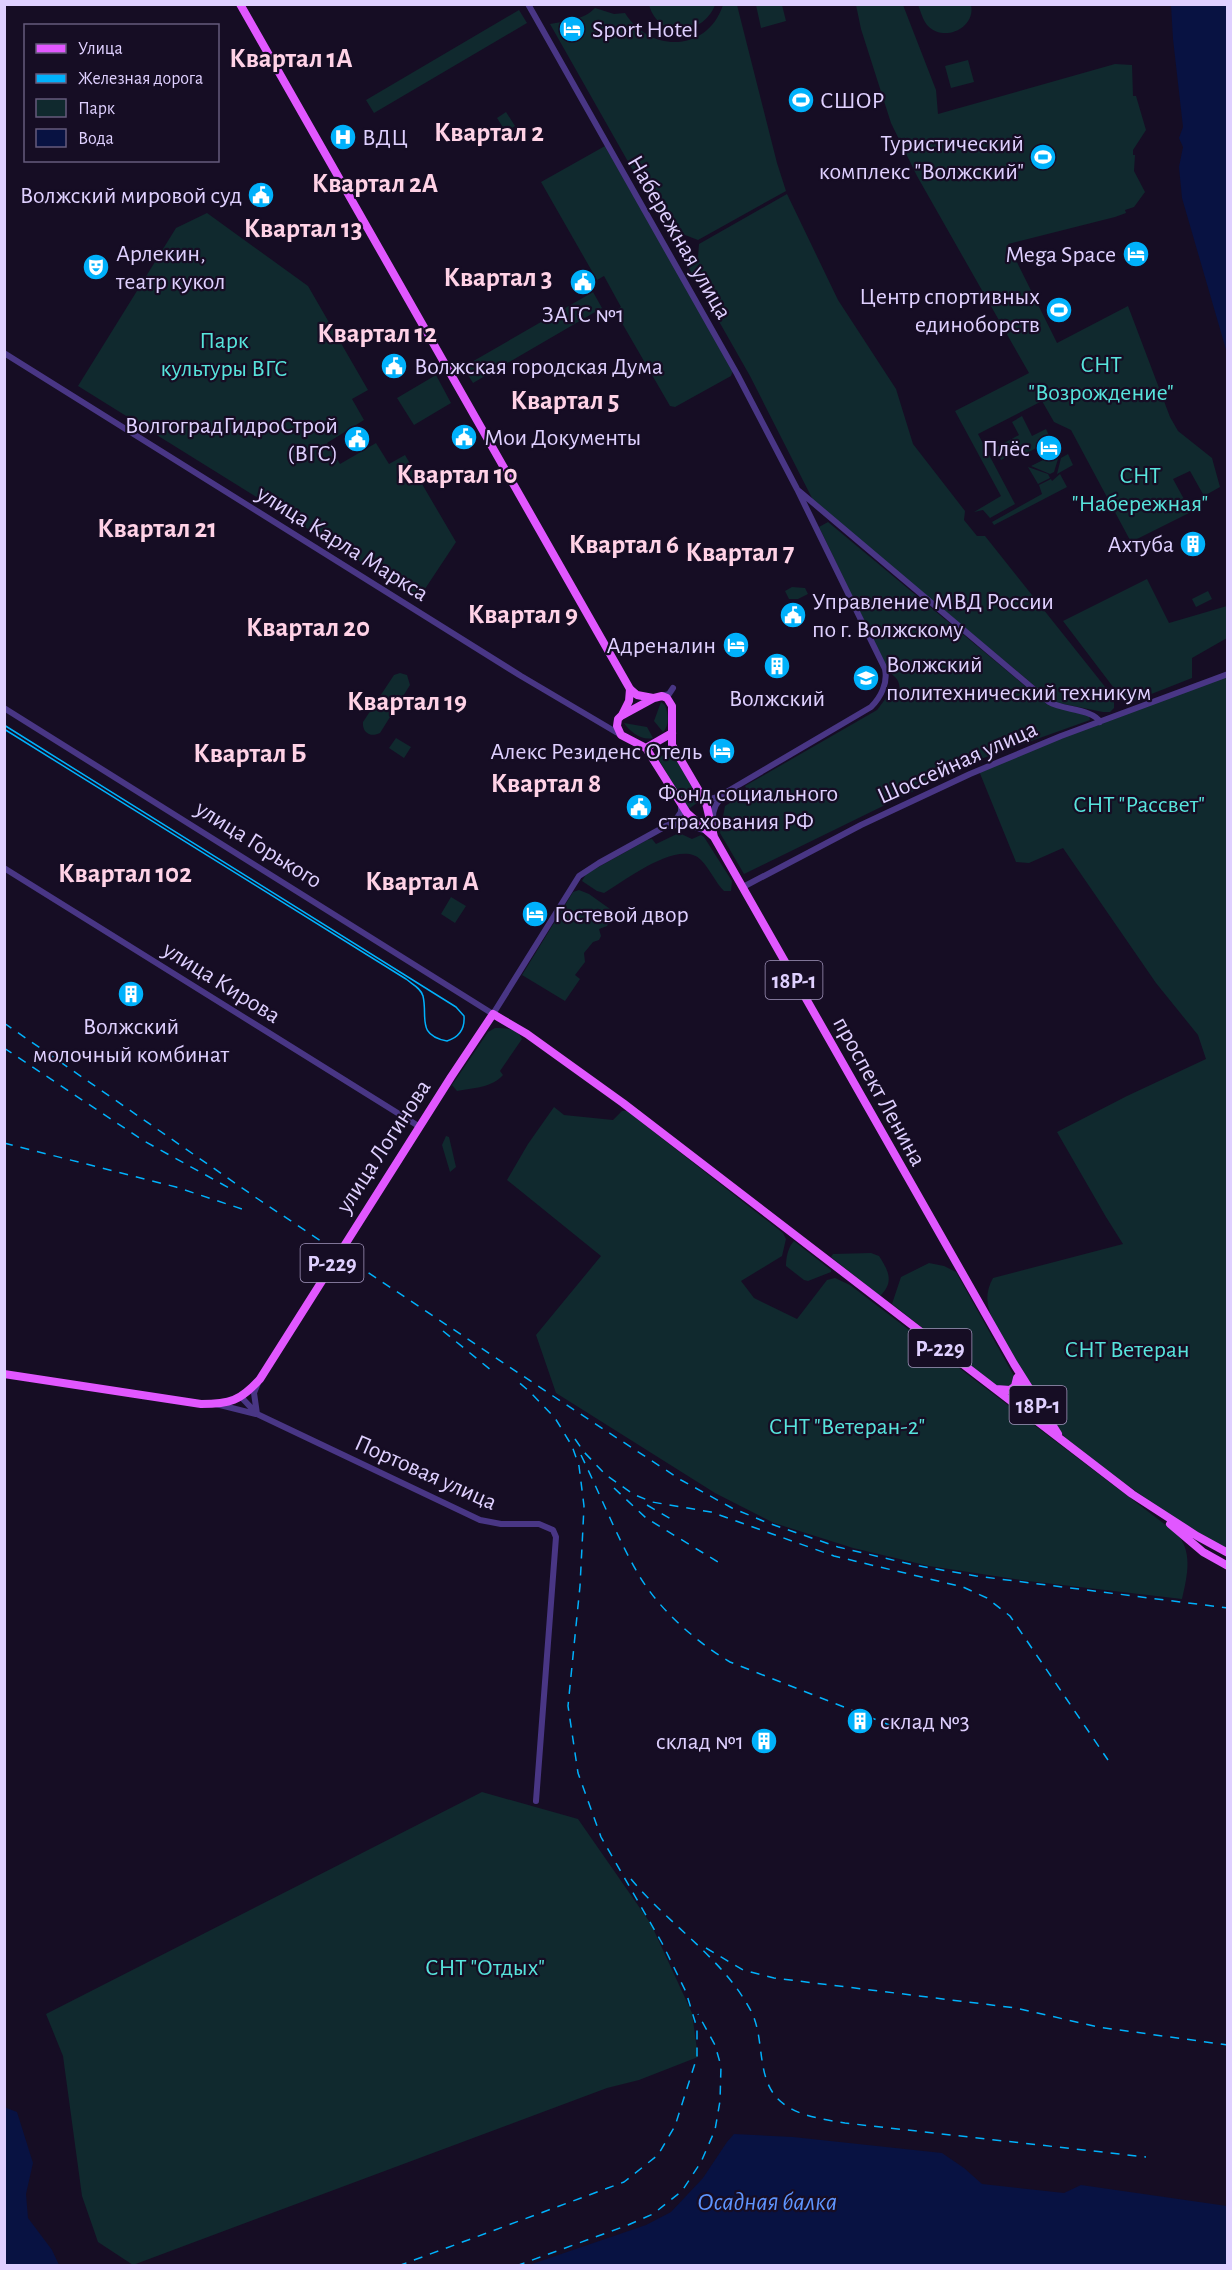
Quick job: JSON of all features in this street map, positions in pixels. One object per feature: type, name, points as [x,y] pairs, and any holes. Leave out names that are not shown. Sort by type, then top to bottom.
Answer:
[{"type":"main road","points":[[240,4],[630,689],[637,695],[667,698],[672,706],[672,733],[646,748],[621,735],[617,726],[629,701],[630,689]]},
{"type":"main road","points":[[621,716],[658,697]]},
{"type":"main road","name":"проспект Ленина","points":[[672,733],[672,745],[706,803],[714,837],[1030,1392],[1066,1444]]},
{"type":"main road","name":"проспект Ленина","points":[[646,748],[687,813],[714,837]]},
{"type":"main road","name":"улица Логинова","points":[[242,1398],[260,1378],[493,1014]]},
{"type":"main road","name":"Р-229","points":[[493,1014],[544,1046],[623,1103],[994,1389],[1024,1408],[1066,1444],[1149,1506],[1203,1552],[1227,1566]]},
{"type":"main road","name":"проспект Ленина","points":[[1014,1364],[1024,1408]]},
{"type":"main road","points":[[4,1374],[166,1400],[216,1404],[242,1398]]},
{"type":"main road","points":[[994,1389],[1010,1390],[1015,1386],[1017,1376]]},
{"type":"main road","points":[[1024,1408],[1032,1407],[1030,1392]]},
{"type":"main road","name":"Р-229","points":[[1149,1506],[1227,1553]]},
{"type":"street","name":"Набережная улица","points":[[528,4],[737,374],[797,489],[887,676],[878,700],[871,707],[736,786]]},
{"type":"street","name":"улица Карла Маркса","points":[[4,353],[521,676],[621,735]]},
{"type":"street","name":"Набережная улица","points":[[797,489],[1049,702],[1059,707],[1094,715],[1100,722]]},
{"type":"street","points":[[816,528],[817,520],[821,517],[830,518]]},
{"type":"street","name":"Шоссейная улица","points":[[743,887],[952,781],[1227,674]]},
{"type":"street","points":[[658,697],[669,694],[673,688]]},
{"type":"street","name":"улица Горького","points":[[4,708],[493,1014]]},
{"type":"street","points":[[601,724],[609,723],[621,716]]},
{"type":"street","points":[[700,793],[706,798],[718,797],[736,786]]},
{"type":"street","points":[[714,837],[713,816],[716,805],[719,799],[736,786]]},
{"type":"street","points":[[655,832],[675,821],[681,812],[681,804]]},
{"type":"street","points":[[655,832],[671,825],[683,824],[697,827],[714,837]]},
{"type":"street","name":"улица Логинова","points":[[493,1014],[579,876],[655,832]]},
{"type":"street","name":"улица Кирова","points":[[4,868],[420,1127]]},
{"type":"street","points":[[216,1404],[257,1414],[254,1393],[260,1378]]},
{"type":"street","name":"Портовая улица","points":[[242,1398],[257,1414],[480,1520],[501,1524],[539,1524],[553,1530],[556,1542],[536,1801]]},
{"type":"green space","points":[[649,4],[715,5],[701,23],[681,30],[671,29],[662,24],[654,16]]},
{"type":"green space","points":[[723,5],[737,5],[786,191],[698,240],[685,235],[673,241],[550,24],[580,18],[595,8],[614,14],[625,13],[636,26],[649,35],[663,41],[677,42],[692,39],[704,32],[715,21]]},
{"type":"green space","points":[[756,5],[782,5],[786,21],[761,28]]},
{"type":"green space","points":[[856,5],[903,5],[936,90],[938,114],[1115,64],[1132,65],[1133,96],[1136,96],[1146,130],[1133,150],[1134,171],[1145,192],[1134,207],[1125,210],[1126,213],[1008,244],[1057,343],[1128,306],[1170,417],[1178,431],[1212,458],[1220,487],[1204,496],[1190,471],[1173,479],[1191,512],[1131,542],[1071,430],[1054,422],[1042,401],[978,434],[1015,504],[990,518],[983,510],[974,512],[1001,496],[955,411],[1029,373],[917,176],[891,123],[861,29]]},
{"type":"green space","points":[[918,5],[971,5],[971,13],[964,26],[950,33],[943,33],[928,26]]},
{"type":"green space","points":[[519,10],[527,23],[374,113],[366,100]]},
{"type":"green space","points":[[968,60],[974,82],[951,88],[945,66]]},
{"type":"green space","points":[[506,112],[515,126],[506,132],[497,118]]},
{"type":"green space","points":[[605,146],[733,370],[731,376],[675,407],[670,406],[615,311],[621,307],[604,276],[597,280],[541,182]]},
{"type":"green space","points":[[787,194],[838,300],[896,389],[913,444],[965,511],[964,520],[977,536],[985,536],[1110,693],[1114,699],[1114,708],[1110,712],[1054,702],[814,502],[750,376],[687,265],[698,257],[699,244]]},
{"type":"green space","name":"Парк культуры ВГС","points":[[207,213],[308,286],[368,390],[352,399],[364,420],[327,443],[340,464],[376,443],[389,464],[405,455],[456,542],[419,598],[78,386],[176,228]]},
{"type":"green space","points":[[593,292],[602,308],[473,383],[463,367]]},
{"type":"green space","points":[[436,375],[451,403],[414,425],[397,398]]},
{"type":"green space","points":[[1022,416],[1032,436],[1046,429],[1051,440],[1027,453],[1028,456],[1024,458],[1020,450],[1001,460],[995,448],[1019,435],[1012,422]]},
{"type":"green space","points":[[1055,454],[1058,459],[1054,472],[1050,474],[1031,466]]},
{"type":"green space","points":[[1068,454],[1073,465],[1057,474],[1061,458]]},
{"type":"green space","points":[[1028,467],[1048,474],[1050,478],[1038,484]]},
{"type":"green space","points":[[1060,474],[1067,487],[994,525],[992,522],[1042,494],[1039,485],[1051,479],[1052,481]]},
{"type":"green space","points":[[828,522],[1048,705],[1089,716],[1090,720],[975,761],[744,874],[720,833],[725,806],[748,792],[745,786],[877,710],[886,698],[893,701],[899,697],[899,682],[889,672],[819,527]]},
{"type":"green space","points":[[1147,579],[1169,623],[1227,606],[1227,638],[1192,658],[1192,678],[1126,704],[1063,621]]},
{"type":"green space","points":[[792,587],[805,588],[808,594],[798,599],[789,599],[785,591]]},
{"type":"green space","points":[[1208,591],[1212,599],[1196,607],[1192,599]]},
{"type":"green space","points":[[400,673],[407,675],[410,685],[380,733],[373,735],[367,733],[363,722],[394,675]]},
{"type":"green space","points":[[1227,676],[1227,1549],[1145,1498],[1063,1435],[1039,1401],[990,1314],[987,1297],[993,1278],[1123,1244],[1057,1132],[1206,1059],[1198,1035],[1156,983],[1063,848],[1029,863],[1016,862],[979,771]]},
{"type":"green space","points":[[661,702],[665,705],[668,715],[667,726],[663,732],[654,721]]},
{"type":"green space","points":[[624,723],[647,727],[653,738],[637,735]]},
{"type":"green space","points":[[396,738],[411,747],[404,758],[389,748]]},
{"type":"green space","points":[[673,750],[701,800],[690,808],[686,807],[658,758]]},
{"type":"green space","points":[[679,833],[692,839],[701,835],[704,837],[732,881],[731,891],[724,891],[701,860],[691,855],[680,854],[638,871],[604,893],[582,881],[586,874],[647,840],[652,839],[656,844]]},
{"type":"green space","points":[[579,890],[589,894],[610,909],[611,917],[607,926],[599,929],[601,936],[599,940],[593,942],[584,953],[585,962],[575,975],[580,979],[565,1001],[522,975],[573,892]]},
{"type":"green space","points":[[451,897],[466,906],[455,923],[441,914]]},
{"type":"green space","points":[[495,1028],[514,1031],[522,1039],[500,1071],[503,1075],[488,1085],[457,1091],[452,1085],[488,1032]]},
{"type":"green space","name":"СНТ \"Ветеран-2\"","points":[[554,1107],[564,1115],[613,1120],[622,1111],[627,1111],[783,1233],[786,1239],[782,1256],[741,1281],[754,1298],[797,1319],[827,1280],[835,1278],[850,1285],[1175,1532],[1185,1547],[1188,1564],[1182,1599],[1028,1581],[929,1566],[853,1548],[774,1523],[715,1493],[556,1393],[536,1335],[601,1256],[507,1180],[528,1144]]},
{"type":"green space","points":[[446,1136],[449,1137],[456,1167],[450,1172],[442,1145]]},
{"type":"green space","points":[[794,1241],[831,1272],[808,1281],[786,1266],[790,1246]]},
{"type":"green space","points":[[871,1253],[879,1256],[888,1276],[889,1281],[885,1291],[880,1296],[831,1257],[833,1254]]},
{"type":"green space","points":[[929,1263],[944,1266],[956,1272],[1014,1376],[1014,1382],[1009,1387],[998,1387],[892,1304],[901,1277]]},
{"type":"green space","name":"СНТ \"Отдых\"","points":[[482,1792],[578,1819],[651,1924],[692,2013],[698,2057],[639,2080],[607,2088],[133,2265],[98,2242],[82,2196],[63,2056],[46,2014]]},
{"type":"water","points":[[1171,5],[1227,5],[1227,353],[1182,198],[1179,167],[1183,147],[1179,138],[1183,127]]},
{"type":"water","points":[[4,2107],[17,2112],[33,2163],[26,2194],[28,2218],[52,2250],[59,2265],[5,2265]]},
{"type":"water","name":"Осадная балка","points":[[734,2134],[793,2137],[942,2153],[982,2184],[1064,2193],[1081,2185],[1227,2206],[1227,2265],[529,2265],[646,2225],[671,2212],[703,2178]]},
{"type":"tram line","points":[[4,725],[456,1007],[464,1016],[461,1032],[447,1041],[437,1038],[427,1030],[422,993],[406,979],[4,729]]},
{"type":"railway","points":[[4,1023],[258,1199],[553,1396],[681,1480],[732,1508],[838,1547],[914,1565],[976,1576],[1228,1608]]},
{"type":"railway","points":[[4,1048],[144,1141],[231,1189]]},
{"type":"railway","points":[[4,1143],[176,1187],[248,1211]]},
{"type":"railway","points":[[443,1331],[492,1371]]},
{"type":"railway","points":[[398,2266],[624,2182],[658,2155],[675,2126],[697,2057],[697,2028],[686,1992],[662,1943],[601,1837],[578,1773],[568,1706],[580,1586],[584,1506],[579,1466],[572,1446],[555,1418],[516,1380]]},
{"type":"railway","points":[[575,1439],[606,1475],[633,1494],[652,1502],[711,1512],[834,1556],[963,1587],[987,1598],[1010,1616],[1108,1760]]},
{"type":"railway","points":[[581,1455],[637,1572],[655,1599],[678,1623],[730,1662],[892,1726]]},
{"type":"railway","points":[[614,1488],[646,1518],[718,1562]]},
{"type":"railway","points":[[647,1505],[676,1522]]},
{"type":"railway","points":[[631,1879],[726,1974],[739,1992],[755,2022],[763,2067],[770,2089],[777,2098],[792,2109],[809,2116],[845,2123],[1146,2157]]},
{"type":"railway","points":[[706,1948],[743,1970],[774,1978],[1016,2008],[1098,2027],[1228,2045]]},
{"type":"railway","points":[[516,2266],[653,2214],[682,2191],[701,2162],[715,2130],[720,2101],[721,2066],[715,2045],[698,2014]]},
{"type":"place","name":"Sport Hotel","points":[[572,29]]},
{"type":"place","name":"СШОР","points":[[801,100]]},
{"type":"place","name":"ВДЦ","points":[[343,137]]},
{"type":"place","name":"Туристический комплекс \"Волжский\"","points":[[1043,157]]},
{"type":"place","name":"Волжский мировой суд","points":[[261,195]]},
{"type":"place","name":"Mega Space","points":[[1136,254]]},
{"type":"place","name":"Арлекин, театр кукол","points":[[96,267]]},
{"type":"place","name":"ЗАГС №1","points":[[583,282]]},
{"type":"place","name":"Центр спортивных единоборств","points":[[1059,310]]},
{"type":"place","name":"Волжская городская Дума","points":[[394,366]]},
{"type":"place","name":"Мои Документы","points":[[464,437]]},
{"type":"place","name":"ВолгоградГидроСтрой (ВГС)","points":[[357,439]]},
{"type":"place","name":"Плёс","points":[[1049,448]]},
{"type":"place","name":"Ахтуба","points":[[1193,544]]},
{"type":"place","name":"Управление МВД России по г. Волжскому","points":[[793,615]]},
{"type":"place","name":"Адреналин","points":[[736,645]]},
{"type":"place","name":"Волжский","points":[[777,666]]},
{"type":"place","name":"Волжский политехнический техникум","points":[[866,678]]},
{"type":"place","name":"Алекс Резиденс Отель","points":[[722,751]]},
{"type":"place","name":"Фонд социального страхования РФ","points":[[639,807]]},
{"type":"place","name":"Гостевой двор","points":[[535,914]]},
{"type":"place","name":"Волжский молочный комбинат","points":[[131,994]]},
{"type":"place","name":"склад №3","points":[[860,1721]]},
{"type":"place","name":"склад №1","points":[[764,1741]]},
{"type":"district","name":"Квартал 1А","points":[[291,58]]},
{"type":"district","name":"Квартал 2","points":[[489,132]]},
{"type":"district","name":"Квартал 2А","points":[[375,183]]},
{"type":"district","name":"Квартал 13","points":[[303,228]]},
{"type":"district","name":"Квартал 3","points":[[498,277]]},
{"type":"district","name":"Квартал 12","points":[[377,333]]},
{"type":"district","name":"Квартал 5","points":[[565,400]]},
{"type":"district","name":"Квартал 10","points":[[457,474]]},
{"type":"district","name":"Квартал 21","points":[[157,528]]},
{"type":"district","name":"Квартал 6","points":[[624,544]]},
{"type":"district","name":"Квартал 7","points":[[740,552]]},
{"type":"district","name":"Квартал 9","points":[[523,614]]},
{"type":"district","name":"Квартал 20","points":[[308,627]]},
{"type":"district","name":"Квартал 19","points":[[407,701]]},
{"type":"district","name":"Квартал Б","points":[[250,753]]},
{"type":"district","name":"Квартал 8","points":[[546,783]]},
{"type":"district","name":"Квартал 102","points":[[125,873]]},
{"type":"district","name":"Квартал А","points":[[422,881]]},
{"type":"park label","name":"СНТ \"Возрождение\"","points":[[1101,378]]},
{"type":"park label","name":"СНТ \"Набережная\"","points":[[1140,489]]},
{"type":"park label","name":"СНТ \"Рассвет\"","points":[[1139,804]]},
{"type":"park label","name":"СНТ Ветеран","points":[[1127,1349]]}]
